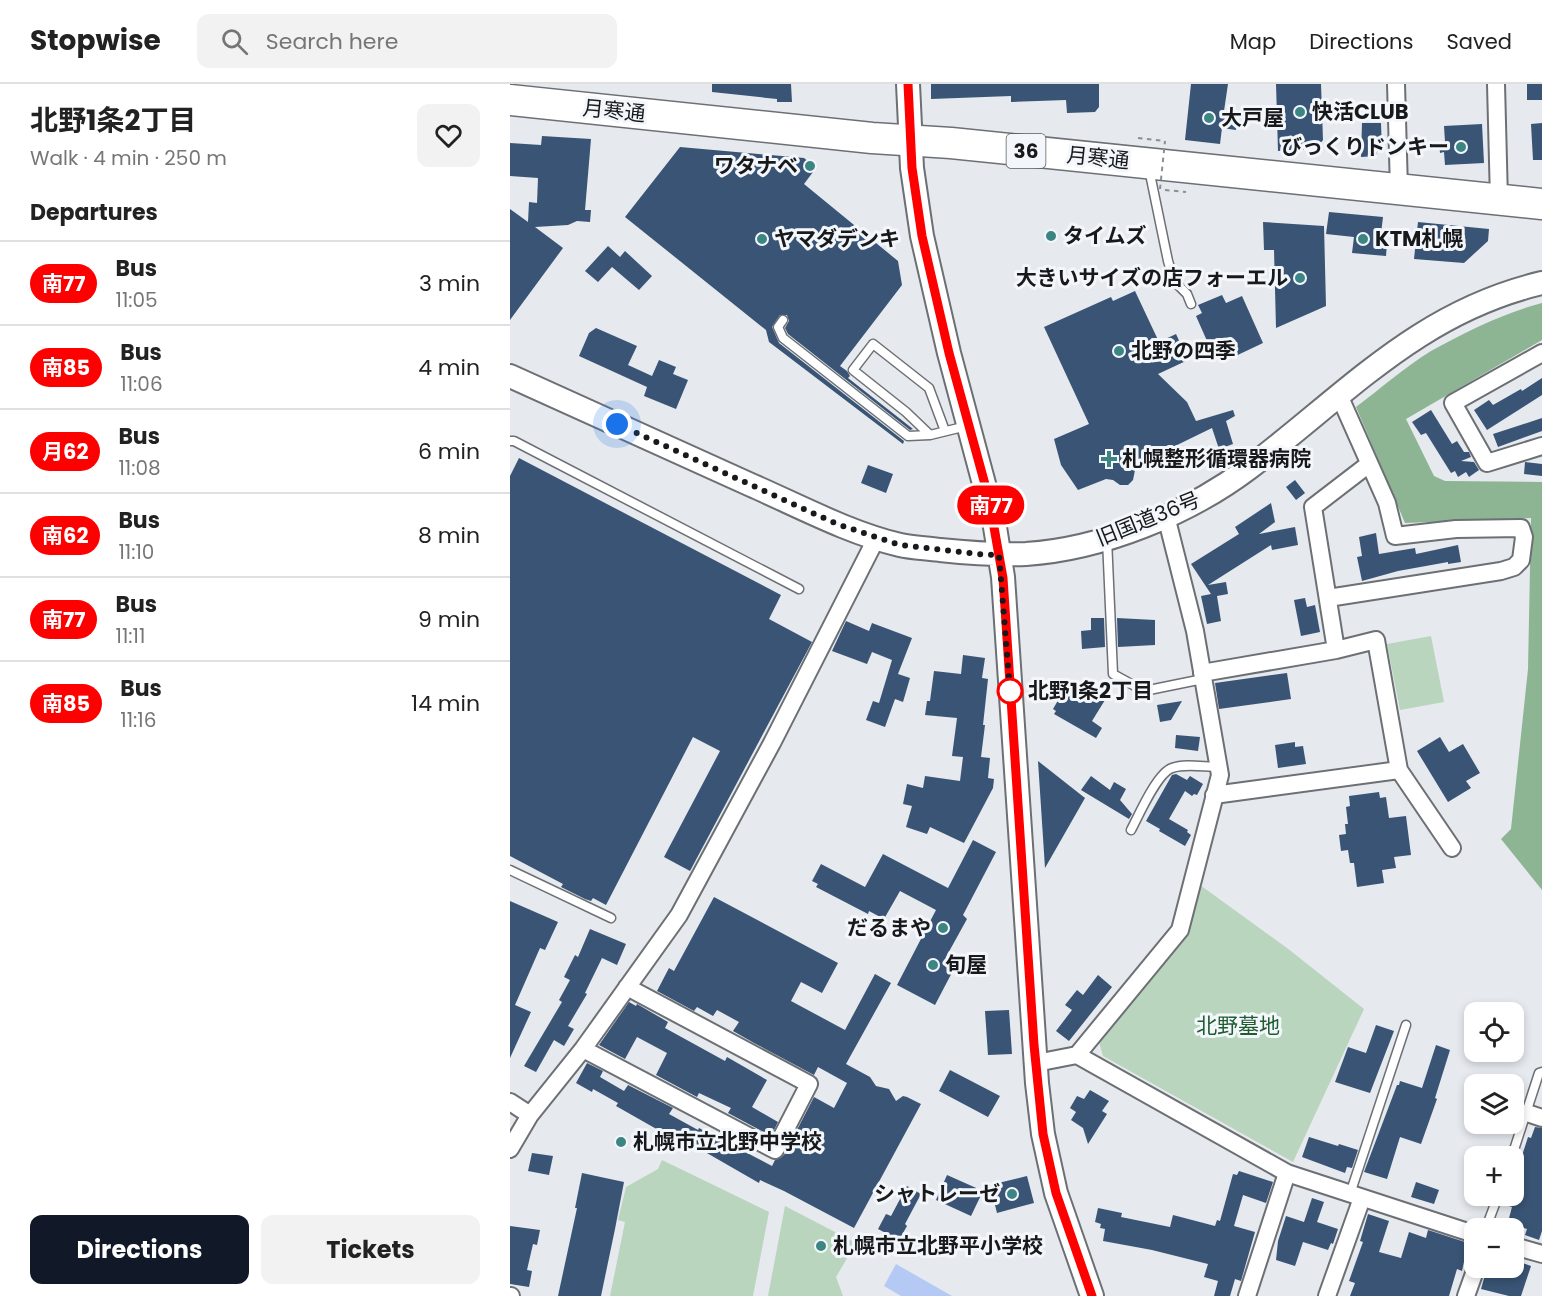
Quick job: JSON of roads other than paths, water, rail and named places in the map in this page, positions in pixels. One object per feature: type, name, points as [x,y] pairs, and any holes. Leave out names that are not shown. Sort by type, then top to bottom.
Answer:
[{"type":"highway","name":"月寒通","points":[[510,100],[872,138],[1153,158],[1399,189],[1542,204]]},
{"type":"street","points":[[510,91],[516,84]]},
{"type":"street","points":[[908,84],[912,168],[922,236],[949,353],[994,521],[1003,578],[1036,1063],[1043,1134],[1070,1238],[1092,1296]]},
{"type":"street","points":[[1396,84],[1399,189]]},
{"type":"street","points":[[1496,84],[1499,200]]},
{"type":"street","name":"旧国道36号","points":[[510,376],[837,524],[900,545],[977,554],[1040,552],[1107,538],[1166,516],[1214,491],[1247,469],[1399,347],[1444,320],[1496,297],[1542,283]]},
{"type":"street","points":[[1542,353],[1453,403],[1487,463],[1542,446]]},
{"type":"street","points":[[1328,598],[1502,571],[1514,567],[1521,560],[1524,537],[1521,528],[1456,529],[1395,536],[1387,503],[1339,395]]},
{"type":"street","points":[[1336,650],[1313,507],[1369,464]]},
{"type":"street","points":[[1036,1063],[1077,1055],[1180,930],[1220,775],[1195,631],[1166,516]]},
{"type":"street","points":[[510,1149],[530,1115],[583,1049],[679,915],[772,743],[877,537]]},
{"type":"street","points":[[1203,676],[1376,640],[1399,770],[1452,848]]},
{"type":"street","points":[[1214,795],[1399,770]]},
{"type":"street","points":[[583,1049],[775,1150],[809,1084],[627,987]]},
{"type":"street","points":[[1077,1055],[1287,1173],[1464,1231]]},
{"type":"street","points":[[510,1102],[530,1115]]},
{"type":"street","points":[[1247,1296],[1287,1173]]},
{"type":"street","points":[[1327,1296],[1356,1196]]},
{"type":"street","points":[[1524,1248],[1542,1254]]},
{"type":"street","points":[[1466,1296],[1472,1278]]},
{"type":"lane","points":[[1153,158],[1171,271],[1177,286],[1182,288],[1191,304]]},
{"type":"lane","points":[[783,320],[778,327],[783,338],[908,436],[930,435],[970,426]]},
{"type":"lane","points":[[930,435],[906,412],[853,370],[873,344],[928,388],[945,431]]},
{"type":"lane","points":[[510,441],[514,441],[800,588]]},
{"type":"lane","points":[[1107,538],[1113,674],[1144,691],[1203,676]]},
{"type":"lane","points":[[1131,830],[1161,777],[1168,769],[1179,766],[1218,767]]},
{"type":"lane","points":[[510,870],[611,918]]},
{"type":"lane","points":[[1356,1196],[1406,1025]]},
{"type":"lane","points":[[1518,1146],[1535,1116],[1539,1073],[1542,1072]]},
{"type":"water","points":[[896,1264],[952,1296],[901,1296],[884,1286]]},
{"type":"place","name":"快活CLUB","points":[[1300,112]]},
{"type":"place","name":"大戸屋","points":[[1209,118]]},
{"type":"place","name":"びっくりドンキー","points":[[1461,147]]},
{"type":"place","name":"ワタナベ","points":[[810,166]]},
{"type":"place","name":"タイムズ","points":[[1051,236]]},
{"type":"place","name":"ヤマダデンキ","points":[[762,239]]},
{"type":"place","name":"KTM札幌","points":[[1363,239]]},
{"type":"place","name":"大きいサイズの店フォーエル","points":[[1300,278]]},
{"type":"place","name":"北野の四季","points":[[1119,351]]},
{"type":"place","name":"札幌整形循環器病院","points":[[1109,459]]},
{"type":"place","name":"北野1条2丁目","points":[[1010,691]]},
{"type":"place","name":"だるまや","points":[[943,928]]},
{"type":"place","name":"旬屋","points":[[933,965]]},
{"type":"place","name":"札幌市立北野中学校","points":[[621,1142]]},
{"type":"place","name":"シャトレーゼ","points":[[1012,1194]]},
{"type":"place","name":"札幌市立北野平小学校","points":[[821,1246]]},
{"type":"park label","name":"北野墓地","points":[[1238,1026]]}]
